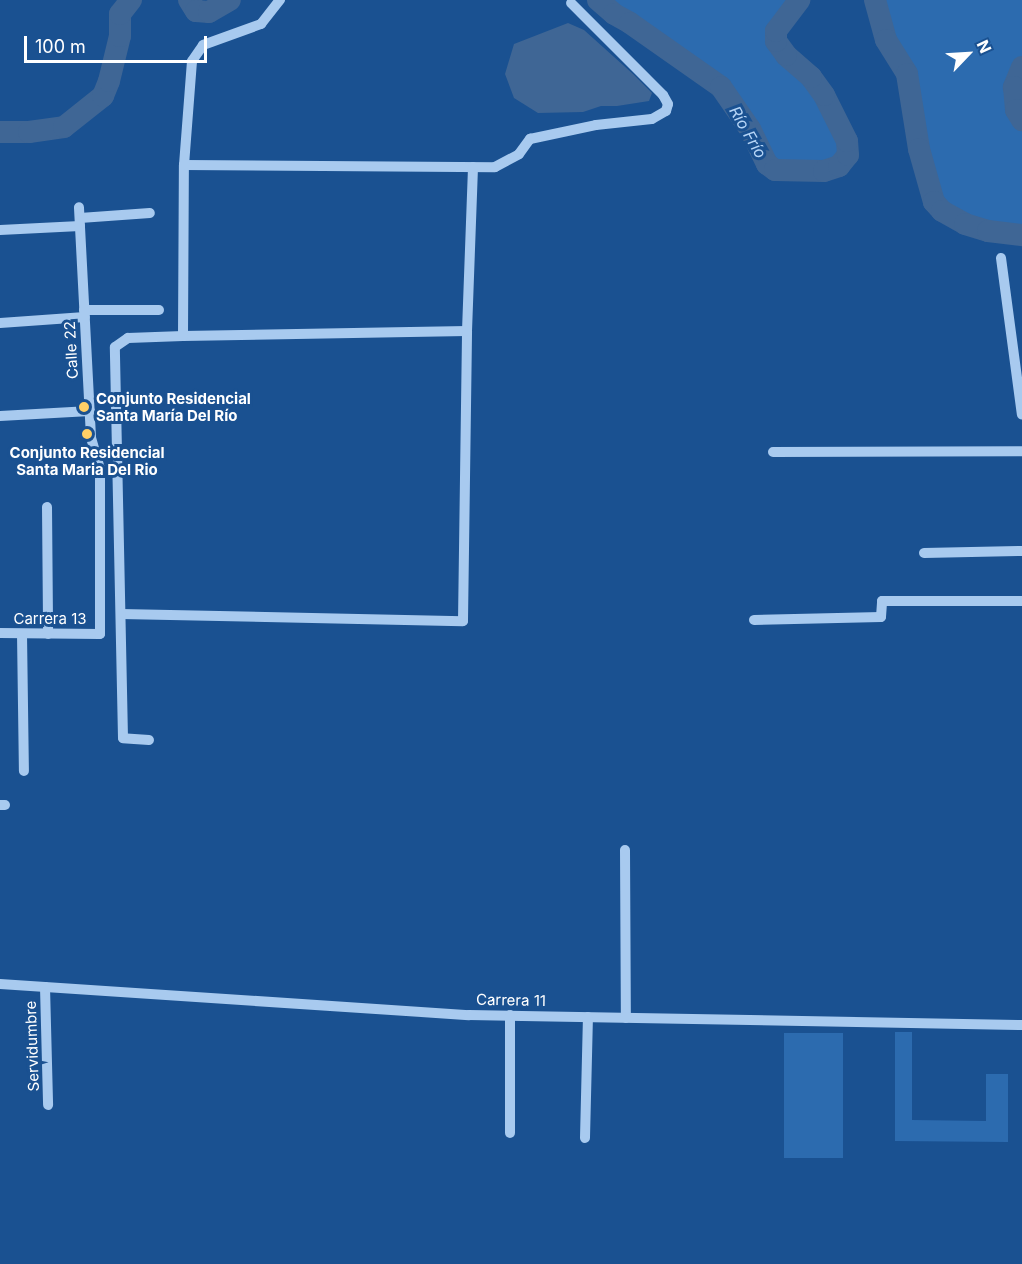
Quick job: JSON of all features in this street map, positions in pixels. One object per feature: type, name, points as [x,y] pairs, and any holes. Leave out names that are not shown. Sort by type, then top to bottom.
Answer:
[{"type":"street","points":[[183,336],[184,165],[192,61],[203,45],[261,24],[280,0]]},
{"type":"street","points":[[184,165],[495,167],[519,154],[530,139],[596,125],[652,119],[666,111],[668,104],[663,95],[571,3]]},
{"type":"street","points":[[121,614],[463,621],[467,331],[473,167]]},
{"type":"street","points":[[0,230],[80,217],[150,213]]},
{"type":"street","name":"Calle 22","points":[[80,217],[91,437],[100,468],[99,634]]},
{"type":"street","points":[[1001,258],[1022,415]]},
{"type":"street","points":[[0,323],[85,314],[159,310]]},
{"type":"street","points":[[149,740],[123,738],[121,614],[118,600],[115,347],[128,338],[467,331]]},
{"type":"street","points":[[0,416],[90,411]]},
{"type":"street","points":[[772,452],[1022,451]]},
{"type":"street","points":[[47,507],[48,634]]},
{"type":"street","points":[[924,553],[1022,551]]},
{"type":"street","points":[[754,620],[881,617],[882,601],[1022,601]]},
{"type":"street","name":"Carrera 13","points":[[0,633],[99,634]]},
{"type":"street","points":[[22,634],[24,771]]},
{"type":"street","points":[[625,850],[626,1018]]},
{"type":"street","name":"Carrera 11","points":[[0,984],[510,1016],[1022,1025]]},
{"type":"street","name":"Servidumbre","points":[[45,987],[48,1105]]},
{"type":"street","points":[[510,1016],[510,1133]]},
{"type":"street","points":[[585,1138],[588,1017]]},
{"type":"shaded area","points":[[598,0],[799,0],[776,31],[776,41],[786,55],[811,77],[824,95],[847,141],[848,155],[839,166],[824,171],[775,170],[767,164],[750,129],[721,87],[614,14]]},
{"type":"shaded area","points":[[875,0],[1022,0],[1022,67],[1014,87],[1016,110],[1022,120],[1022,235],[988,231],[965,224],[942,211],[934,202],[919,149],[907,74],[886,40]]},
{"type":"shaded area","points":[[568,23],[584,30],[633,74],[652,93],[649,101],[601,106],[583,112],[538,113],[514,98],[505,74],[514,44]]},
{"type":"shaded area","points":[[895,1032],[912,1032],[912,1120],[986,1121],[986,1074],[1008,1074],[1008,1142],[895,1141]]},
{"type":"shaded area","points":[[784,1033],[843,1033],[843,1158],[784,1158]]},
{"type":"waterway","name":"Río Frío","points":[[0,132],[29,132],[64,127],[103,96],[120,36],[120,14],[131,0]]},
{"type":"waterway","name":"Río Frío","points":[[189,0],[196,11],[209,12],[230,0]]},
{"type":"waterway","name":"Río Frío","points":[[598,0],[614,14],[721,87],[750,129],[767,164],[775,170],[824,171],[839,166],[848,155],[847,141],[824,95],[811,77],[786,55],[776,41],[776,31],[799,0]]},
{"type":"waterway","name":"Río Frío","points":[[875,0],[886,40],[907,74],[919,149],[934,202],[942,211],[965,224],[988,231],[1022,235]]},
{"type":"waterway","name":"Río Frío","points":[[1022,67],[1014,87],[1016,110],[1022,120]]},
{"type":"place","name":"Conjunto Residencial Santa María Del Río","points":[[84,407]]},
{"type":"place","name":"Conjunto Residencial Santa Maria Del Rio","points":[[87,434]]}]
